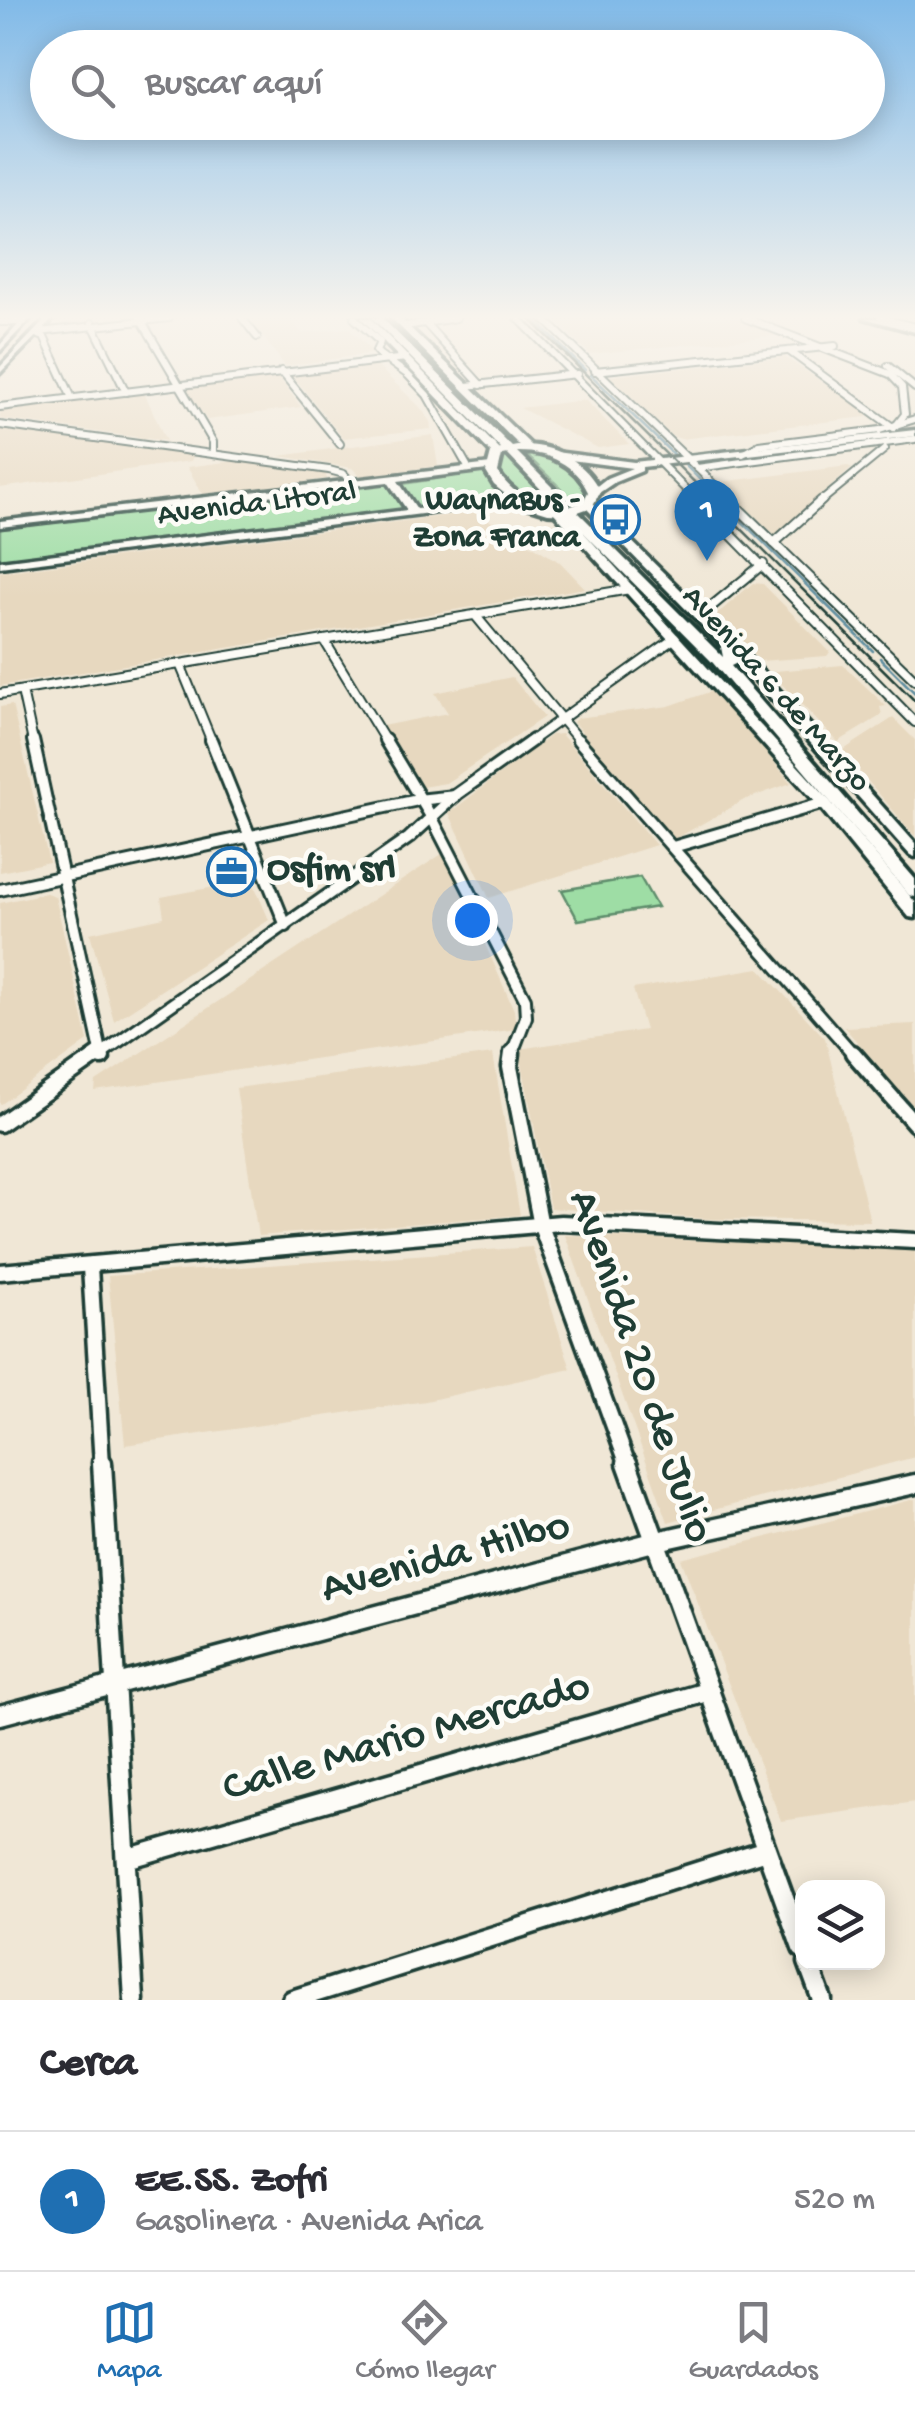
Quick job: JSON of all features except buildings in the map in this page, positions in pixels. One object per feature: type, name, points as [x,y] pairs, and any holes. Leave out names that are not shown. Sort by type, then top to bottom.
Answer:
[{"type":"highway","name":"Avenida 6 de Marzo","points":[[466,411],[577,506],[732,662],[915,874]]},
{"type":"highway","name":"Avenida 6 de Marzo","points":[[475,411],[512,450]]},
{"type":"highway","points":[[512,450],[555,456],[584,473],[577,506],[521,499],[495,480],[491,467],[512,450]]},
{"type":"highway","name":"Avenida 6 de Marzo","points":[[577,506],[718,660],[915,891]]},
{"type":"highway","points":[[727,642],[732,662]]},
{"type":"main road","name":"Avenida 6 de Marzo","points":[[484,411],[512,450]]},
{"type":"main road","points":[[555,456],[611,464],[693,464],[792,448],[915,436]]},
{"type":"main road","points":[[577,506],[625,473],[663,463]]},
{"type":"main road","name":"Avenida Litoral","points":[[0,524],[491,467]]},
{"type":"main road","points":[[391,478],[414,513]]},
{"type":"main road","name":"Avenida Litoral","points":[[0,564],[521,499]]},
{"type":"main road","name":"Avenida 6 de Marzo","points":[[577,506],[630,588],[824,803],[915,912]]},
{"type":"main road","name":"Avenida 6 de Marzo","points":[[577,506],[701,615],[915,852]]},
{"type":"street","points":[[195,411],[213,442],[213,454]]},
{"type":"street","points":[[314,411],[340,444]]},
{"type":"street","points":[[437,411],[450,429],[469,469]]},
{"type":"street","points":[[612,411],[915,722]]},
{"type":"street","points":[[638,411],[915,680]]},
{"type":"street","points":[[871,411],[894,428]]},
{"type":"street","points":[[894,428],[904,411]]},
{"type":"street","points":[[742,457],[759,445],[894,428],[915,419]]},
{"type":"street","points":[[0,425],[338,472],[351,482]]},
{"type":"street","points":[[774,543],[868,459],[915,436]]},
{"type":"street","points":[[742,457],[894,445]]},
{"type":"street","points":[[701,615],[763,564]]},
{"type":"street","points":[[0,694],[630,588]]},
{"type":"street","points":[[475,614],[561,720],[915,1124]]},
{"type":"street","points":[[0,1124],[286,926],[432,818],[455,796],[676,638]]},
{"type":"street","name":"Avenida 20 de Julio","points":[[324,640],[432,818],[528,1008],[509,1054],[541,1226],[795,1929]]},
{"type":"street","points":[[180,664],[286,926]]},
{"type":"street","points":[[22,691],[102,1056]]},
{"type":"street","points":[[0,890],[418,800],[455,796]]},
{"type":"street","points":[[673,847],[824,803]]},
{"type":"street","points":[[0,1272],[560,1223],[915,1241]]},
{"type":"street","points":[[90,1267],[134,2000]]},
{"type":"street","name":"Avenida Hilbo","points":[[0,1716],[657,1540],[915,1484]]},
{"type":"street","name":"Calle Mario Mercado","points":[[126,1859],[710,1691]]},
{"type":"street","points":[[292,2000],[766,1850]]},
{"type":"street","points":[[811,1970],[822,2000]]},
{"type":"shaded area","points":[[0,411],[153,411],[166,441],[0,419]]},
{"type":"shaded area","points":[[201,411],[270,411],[207,420]]},
{"type":"shaded area","points":[[321,411],[423,411],[430,420],[431,429],[343,438]]},
{"type":"shaded area","points":[[527,411],[596,411],[629,444],[598,448]]},
{"type":"shaded area","points":[[647,411],[868,413],[866,417],[681,439],[672,436]]},
{"type":"shaded area","points":[[0,429],[193,456],[191,461],[0,488]]},
{"type":"shaded area","points":[[433,435],[438,466],[360,476],[352,468],[280,456]]},
{"type":"shaded area","points":[[233,461],[325,474],[327,479],[203,494],[187,467]]},
{"type":"shaded area","points":[[852,468],[775,535],[720,482]]},
{"type":"shaded area","points":[[475,512],[560,562],[585,588],[0,686],[0,572]]},
{"type":"shaded area","points":[[753,583],[763,584],[830,652],[827,656],[760,661],[714,617]]},
{"type":"shaded area","points":[[843,665],[886,706],[880,707],[882,715],[838,742],[773,675],[775,671]]},
{"type":"shaded area","points":[[512,677],[544,717],[446,783],[416,788],[382,726],[448,713],[435,693]]},
{"type":"shaded area","points":[[715,690],[791,783],[744,800],[675,839],[573,722],[577,718],[669,706]]},
{"type":"shaded area","points":[[12,705],[49,862],[0,872],[0,707]]},
{"type":"shaded area","points":[[893,718],[915,740],[915,836],[842,751]]},
{"type":"shaded area","points":[[561,734],[656,845],[489,898],[449,813],[551,735]]},
{"type":"shaded area","points":[[445,852],[514,1010],[516,1029],[95,1091],[96,1082]]},
{"type":"shaded area","points":[[252,880],[269,920],[114,1021],[90,933],[164,917],[161,897]]},
{"type":"shaded area","points":[[46,893],[55,896],[88,1041],[0,1105],[0,903]]},
{"type":"shaded area","points":[[759,968],[825,1038],[870,1221],[711,1219],[550,1208],[519,1049],[645,1030],[633,989]]},
{"type":"shaded area","points":[[915,1024],[915,1108],[844,1027]]},
{"type":"shaded area","points":[[493,1054],[520,1215],[258,1236],[236,1088]]},
{"type":"shaded area","points":[[565,1235],[915,1250],[915,1457],[668,1522]]},
{"type":"shaded area","points":[[532,1247],[571,1369],[426,1401],[125,1445],[108,1276]]},
{"type":"shaded area","points":[[915,1499],[915,1802],[781,1821],[681,1559]]},
{"type":"green space","points":[[521,450],[571,466],[587,484],[584,502],[579,506]]},
{"type":"green space","points":[[506,452],[560,509],[528,500],[499,478],[497,461]]},
{"type":"green space","points":[[487,471],[497,488],[509,497],[421,506],[415,504],[402,484]]},
{"type":"green space","points":[[387,483],[404,511],[0,560],[0,529]]},
{"type":"green space","points":[[640,877],[657,907],[578,920],[562,890]]},
{"type":"waterway","points":[[629,411],[677,458]]},
{"type":"waterway","points":[[683,463],[873,651]]},
{"type":"waterway","points":[[880,658],[915,693]]},
{"type":"railway","points":[[623,411],[915,701]]},
{"type":"place","name":"WaynaBus - Zona Franca","points":[[615,520]]},
{"type":"place","name":"EE.SS. Zofri","points":[[707,561]]},
{"type":"place","name":"Osfim srl","points":[[232,871]]}]
